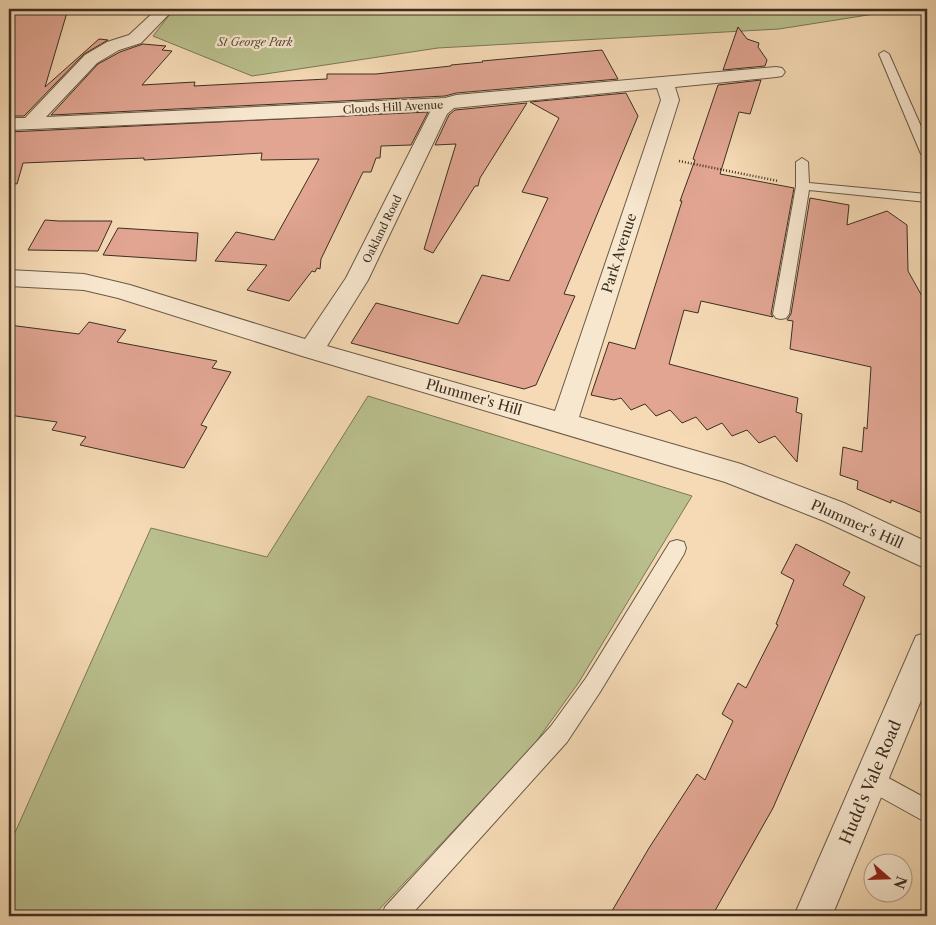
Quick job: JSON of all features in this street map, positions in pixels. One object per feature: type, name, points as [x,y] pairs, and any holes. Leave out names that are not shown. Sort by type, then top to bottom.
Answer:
[{"type":"street","points":[[29,124],[91,59],[113,46],[135,39],[164,11]]},
{"type":"street","name":"Clouds Hill Avenue","points":[[9,124],[447,104],[456,101],[776,72]]},
{"type":"street","name":"Park Avenue","points":[[564,423],[670,100],[665,83]]},
{"type":"street","name":"Oakland Road","points":[[310,350],[357,280],[439,112],[447,104]]},
{"type":"street","name":"Plummer's Hill","points":[[9,278],[84,282],[122,292],[310,350],[731,472],[834,512],[927,556]]},
{"type":"street","name":"Hudd's Vale Road","points":[[813,916],[927,648]]},
{"type":"lane","points":[[884,54],[927,154]]},
{"type":"lane","points":[[781,314],[803,186],[802,162]]},
{"type":"lane","points":[[803,186],[927,198]]},
{"type":"lane","points":[[394,916],[559,734],[592,685],[676,548]]},
{"type":"lane","points":[[872,780],[927,812]]},
{"type":"path","points":[[651,156],[803,186]]},
{"type":"green space","name":"St George Park","points":[[174,9],[906,9],[779,29],[438,48],[252,76],[153,36]]},
{"type":"green space","points":[[368,396],[692,496],[579,682],[533,746],[373,916],[9,916],[9,846],[151,528],[267,557]]},
{"type":"building","points":[[9,9],[68,9],[45,87],[99,39],[108,40],[84,54],[24,116],[9,116]]},
{"type":"building","points":[[738,27],[747,39],[759,43],[758,47],[767,60],[765,66],[723,70]]},
{"type":"building","points":[[143,44],[166,46],[162,50],[172,51],[142,85],[195,82],[194,86],[327,79],[327,74],[376,74],[482,61],[602,50],[618,79],[456,93],[445,96],[51,115],[98,64],[120,52]]},
{"type":"building","points":[[761,80],[750,114],[739,112],[720,174],[794,188],[771,314],[773,317],[701,301],[698,313],[684,310],[669,364],[798,398],[796,412],[802,414],[797,462],[775,436],[759,443],[747,430],[732,436],[722,423],[707,430],[696,417],[682,423],[670,410],[656,416],[645,404],[631,410],[621,398],[614,400],[591,395],[609,342],[635,349],[682,201],[680,201],[695,160],[693,159],[718,85]]},
{"type":"building","points":[[626,93],[638,116],[564,294],[575,296],[536,385],[524,389],[351,343],[376,303],[458,324],[482,275],[509,281],[548,198],[522,192],[559,118],[530,102]]},
{"type":"building","points":[[527,103],[480,178],[478,186],[475,186],[433,253],[424,249],[456,144],[435,145],[449,115],[455,110]]},
{"type":"building","points":[[428,112],[411,145],[381,146],[380,158],[376,158],[371,172],[363,172],[321,259],[320,269],[317,268],[315,272],[312,271],[289,301],[247,290],[267,265],[215,261],[236,232],[274,240],[319,159],[261,160],[262,153],[144,160],[144,158],[23,163],[17,184],[9,183],[9,132]]},
{"type":"building","points":[[810,198],[849,205],[847,225],[887,211],[907,225],[908,271],[927,305],[927,515],[891,500],[891,503],[857,489],[858,481],[840,475],[843,447],[862,452],[864,427],[867,429],[871,367],[790,349],[793,321],[787,320],[791,314]]},
{"type":"building","points":[[45,220],[112,221],[98,251],[28,250]]},
{"type":"building","points":[[118,228],[198,233],[196,261],[103,255]]},
{"type":"building","points":[[89,322],[126,330],[117,342],[217,361],[212,368],[231,372],[201,425],[207,427],[184,468],[80,445],[86,437],[52,430],[57,422],[9,415],[9,325],[79,334]]},
{"type":"building","points":[[796,544],[850,572],[843,585],[865,597],[773,808],[712,916],[609,916],[649,848],[697,774],[705,780],[733,721],[722,714],[738,683],[746,688],[778,625],[776,624],[794,580],[781,573]]}]
